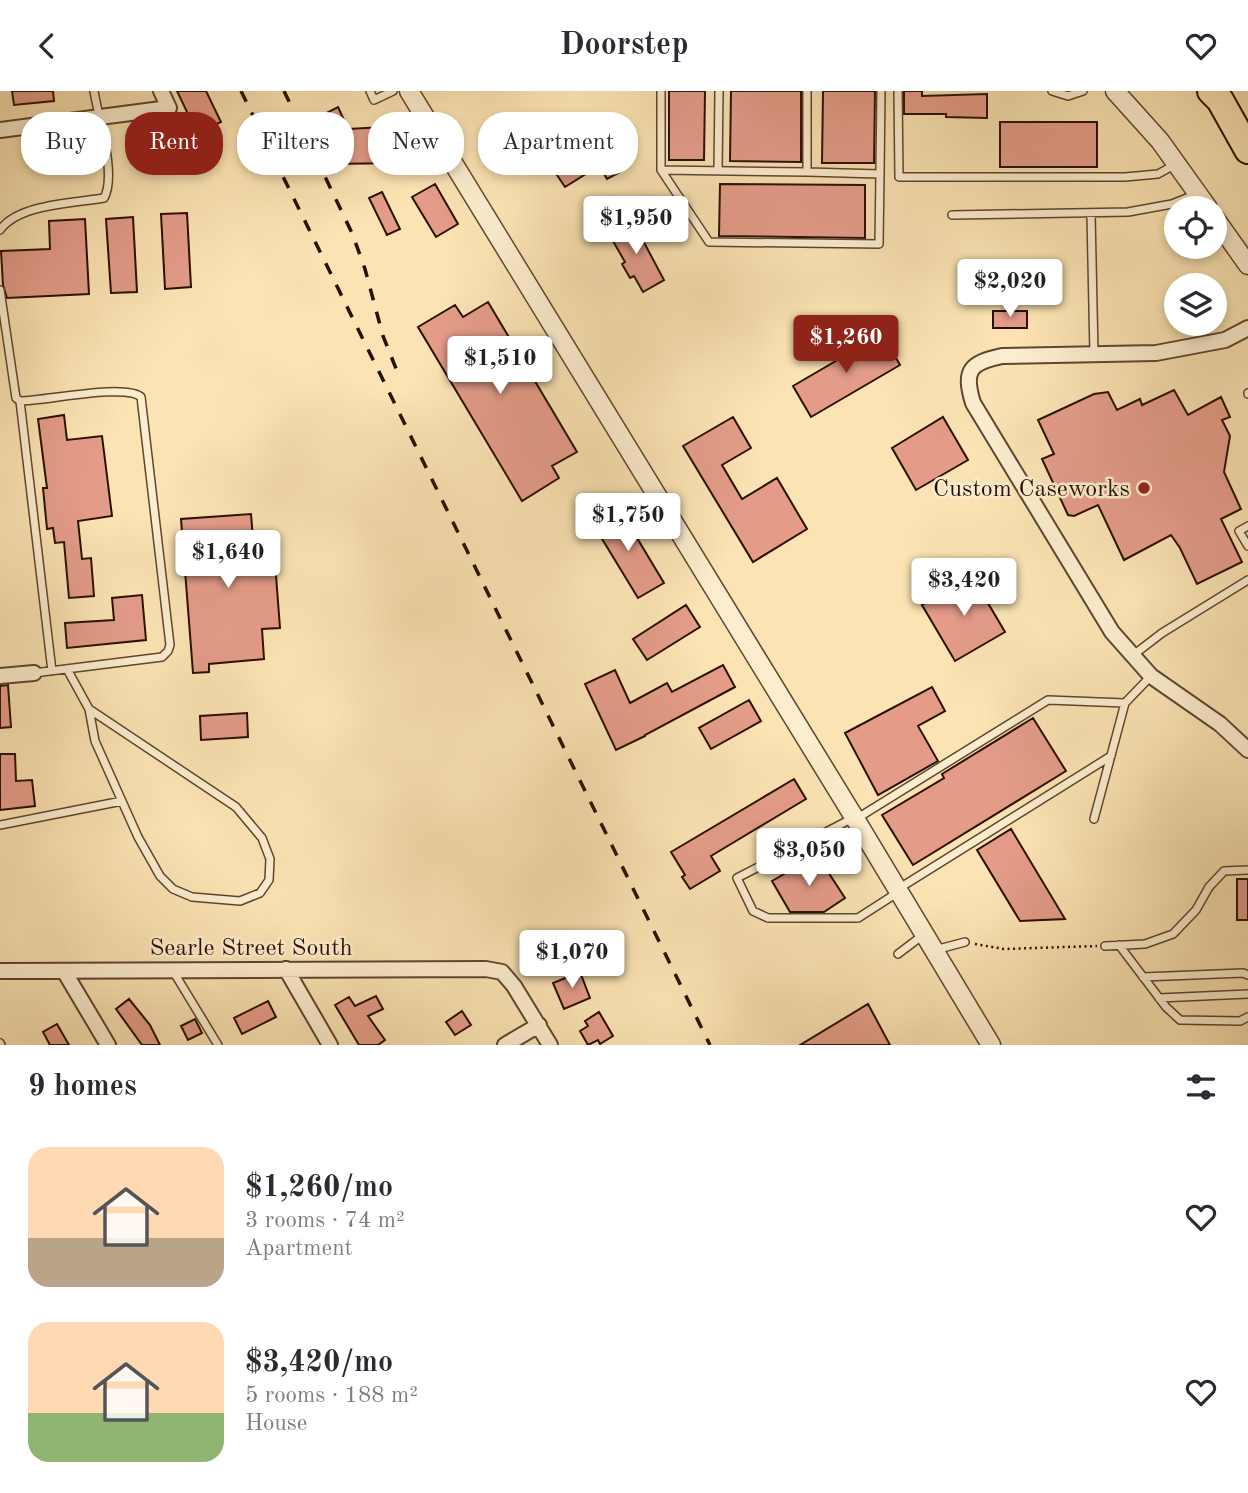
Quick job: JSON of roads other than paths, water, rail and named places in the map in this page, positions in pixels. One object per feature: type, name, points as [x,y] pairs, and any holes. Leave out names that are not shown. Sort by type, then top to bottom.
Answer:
[{"type":"highway","points":[[1212,91],[1220,100],[1246,147]]},
{"type":"highway","points":[[1229,91],[1246,147]]},
{"type":"street","points":[[111,116],[169,108],[161,91]]},
{"type":"street","points":[[409,91],[855,818],[991,1045]]},
{"type":"street","points":[[1115,91],[1137,113],[1199,196]]},
{"type":"street","points":[[0,130],[21,127]]},
{"type":"street","points":[[1227,236],[1248,265]]},
{"type":"street","points":[[1248,328],[1225,340],[1156,353],[1002,356],[981,361],[971,369],[968,385],[973,403],[1112,632],[1151,676],[1220,724],[1248,750]]},
{"type":"street","points":[[0,676],[34,673]]},
{"type":"street","points":[[286,969],[330,1045]]},
{"type":"street","name":"Searle Street South","points":[[0,971],[486,969],[502,972],[539,1025]]},
{"type":"street","points":[[64,971],[108,1045]]},
{"type":"street","points":[[505,1045],[539,1025],[551,1045]]},
{"type":"lane","points":[[93,91],[99,112]]},
{"type":"lane","points":[[370,91],[374,100],[393,91]]},
{"type":"lane","points":[[661,91],[661,170],[709,241],[879,244],[881,91]]},
{"type":"lane","points":[[718,171],[719,91]]},
{"type":"lane","points":[[807,91],[807,172]]},
{"type":"lane","points":[[898,91],[898,177],[1125,177],[1158,174],[1177,164]]},
{"type":"lane","points":[[1052,91],[1068,96],[1083,91]]},
{"type":"lane","points":[[661,170],[880,174]]},
{"type":"lane","points":[[0,230],[7,221],[20,213],[104,198],[108,191],[109,175]]},
{"type":"lane","points":[[952,215],[1091,214],[1128,212],[1164,205]]},
{"type":"lane","points":[[1091,214],[1094,354]]},
{"type":"lane","points":[[0,290],[16,398],[20,401],[52,671]]},
{"type":"lane","points":[[20,401],[119,391],[141,397],[170,645],[162,657],[34,673]]},
{"type":"lane","points":[[1248,526],[1239,531],[1248,546]]},
{"type":"lane","points":[[1131,656],[1162,633],[1248,580]]},
{"type":"lane","points":[[67,669],[89,709],[95,741],[160,876],[173,889],[192,897],[240,901],[260,893],[269,880],[270,859],[262,838],[236,807],[89,709]]},
{"type":"lane","points":[[1094,818],[1125,703],[1151,676]]},
{"type":"lane","points":[[1111,756],[858,918],[768,918],[752,911],[737,879],[855,818],[1048,700],[1125,703]]},
{"type":"lane","points":[[0,825],[122,801]]},
{"type":"lane","points":[[1105,946],[1145,944],[1173,934],[1196,910],[1209,887],[1224,871],[1248,870]]},
{"type":"lane","points":[[898,954],[929,942],[965,942]]},
{"type":"lane","points":[[1119,945],[1159,998],[1181,1020],[1240,1020],[1248,1017]]},
{"type":"lane","points":[[172,970],[218,1045]]},
{"type":"lane","points":[[1143,977],[1248,975]]},
{"type":"lane","points":[[1159,998],[1248,994]]},
{"type":"railway","points":[[241,91],[710,1045]]},
{"type":"railway","points":[[284,91],[352,233],[383,336],[399,376]]},
{"type":"place","name":"Custom Caseworks","points":[[1144,488]]}]
